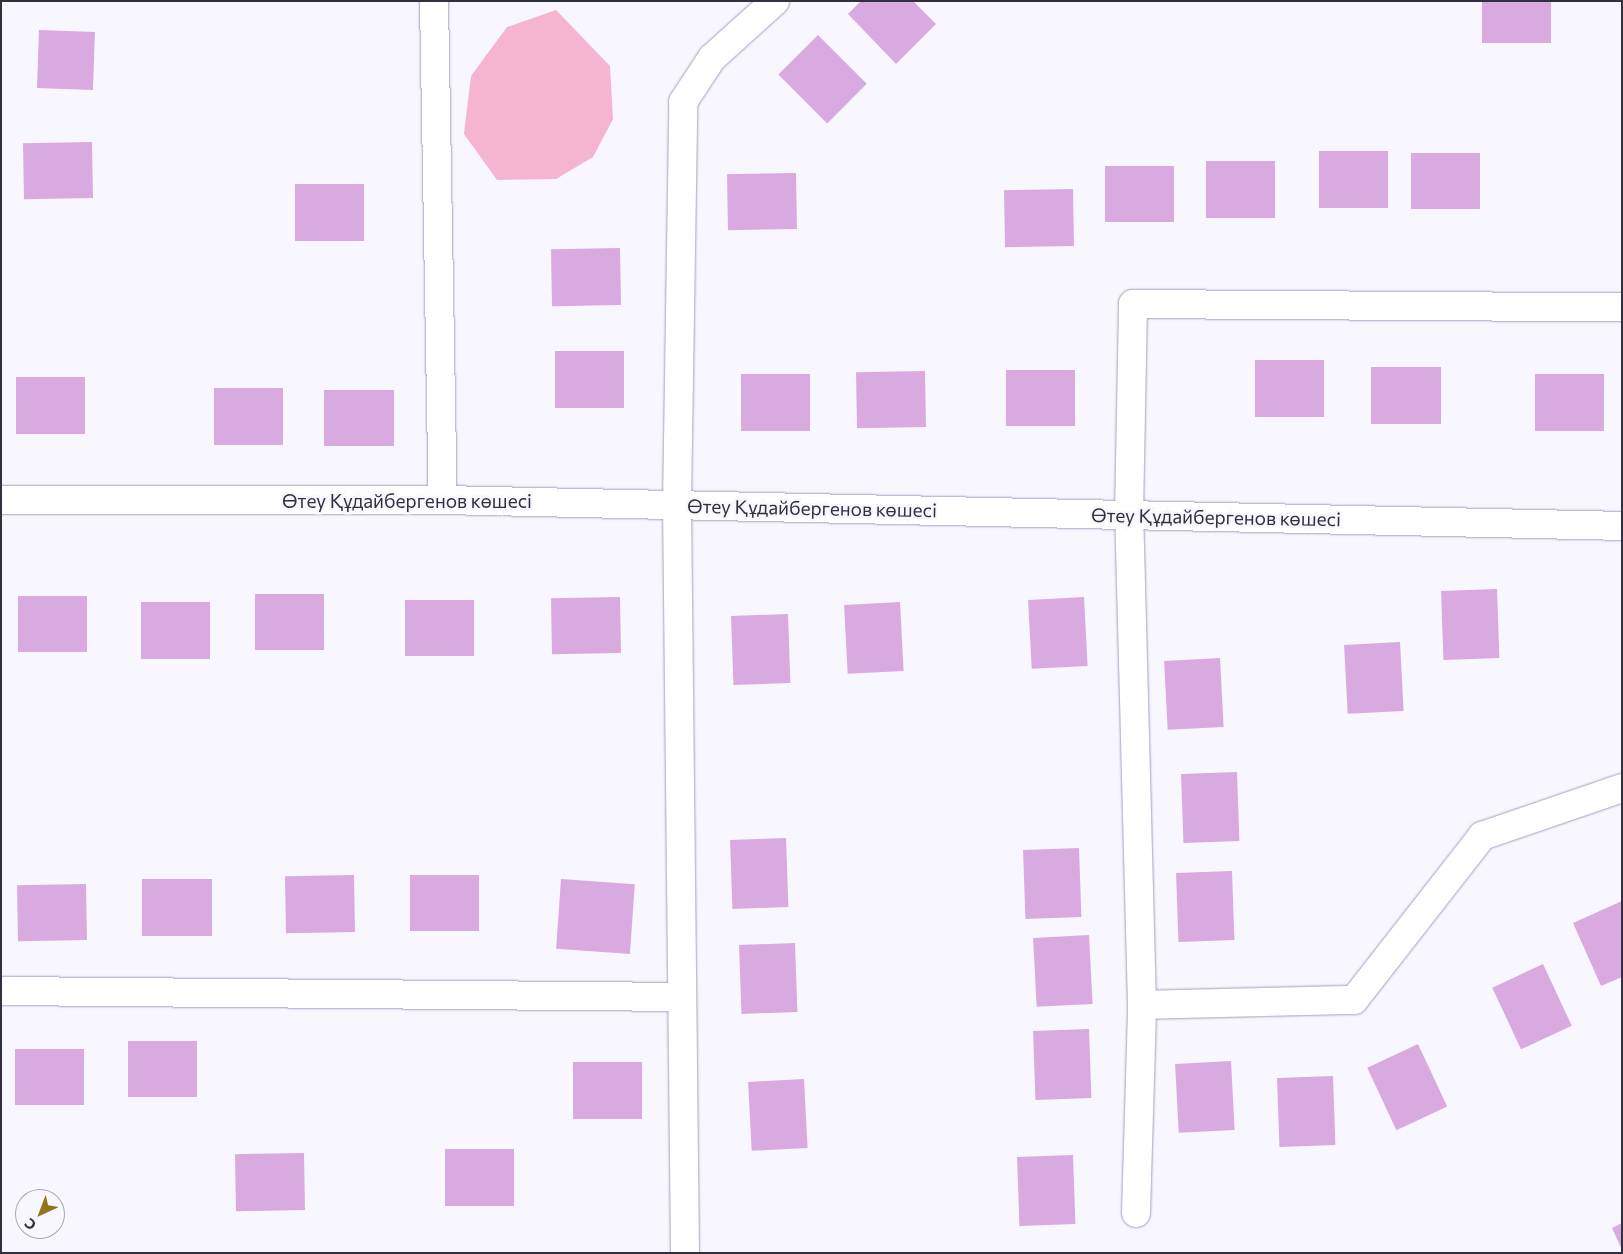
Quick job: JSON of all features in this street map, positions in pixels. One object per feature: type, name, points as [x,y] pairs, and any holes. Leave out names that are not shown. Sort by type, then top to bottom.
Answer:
[{"type":"street","points":[[434,1],[443,500]]},
{"type":"street","points":[[685,1253],[677,505],[684,102],[712,58],[775,1]]},
{"type":"street","points":[[1136,1213],[1142,1005],[1129,515],[1133,304],[1622,307]]},
{"type":"street","name":"Өтеу Құдайбергенов көшесі","points":[[1,500],[443,500],[1622,526]]},
{"type":"street","points":[[1142,1005],[1354,1000],[1482,836],[1622,788]]},
{"type":"street","points":[[1,991],[682,998]]},
{"type":"shaded area","points":[[556,10],[610,66],[613,119],[593,157],[556,179],[497,180],[464,134],[471,76],[507,27]]},
{"type":"building","points":[[861,1],[913,1],[936,24],[896,64],[848,14]]},
{"type":"building","points":[[1482,1],[1551,1],[1551,43],[1482,43]]},
{"type":"building","points":[[39,30],[95,32],[93,90],[37,88]]},
{"type":"building","points":[[818,35],[867,84],[827,123],[778,75]]},
{"type":"building","points":[[92,142],[93,198],[24,199],[23,143]]},
{"type":"building","points":[[1319,151],[1388,151],[1388,208],[1319,208]]},
{"type":"building","points":[[1411,153],[1480,153],[1480,209],[1411,209]]},
{"type":"building","points":[[1206,161],[1275,161],[1275,218],[1206,218]]},
{"type":"building","points":[[1105,166],[1174,166],[1174,222],[1105,222]]},
{"type":"building","points":[[796,173],[797,229],[728,230],[727,174]]},
{"type":"building","points":[[295,184],[364,184],[364,241],[295,241]]},
{"type":"building","points":[[1073,189],[1074,246],[1005,247],[1004,190]]},
{"type":"building","points":[[620,248],[621,305],[552,306],[551,249]]},
{"type":"building","points":[[555,351],[624,351],[624,408],[555,408]]},
{"type":"building","points":[[1255,360],[1324,360],[1324,417],[1255,417]]},
{"type":"building","points":[[1371,367],[1441,367],[1441,424],[1371,424]]},
{"type":"building","points":[[1006,370],[1075,370],[1075,426],[1006,426]]},
{"type":"building","points":[[925,371],[926,427],[857,428],[856,372]]},
{"type":"building","points":[[741,374],[810,374],[810,431],[741,431]]},
{"type":"building","points":[[1535,374],[1604,374],[1604,431],[1535,431]]},
{"type":"building","points":[[16,377],[85,377],[85,434],[16,434]]},
{"type":"building","points":[[214,388],[283,388],[283,445],[214,445]]},
{"type":"building","points":[[324,390],[394,390],[394,446],[324,446]]},
{"type":"building","points":[[1497,589],[1499,658],[1443,660],[1441,591]]},
{"type":"building","points":[[255,594],[324,594],[324,650],[255,650]]},
{"type":"building","points":[[18,596],[87,596],[87,652],[18,652]]},
{"type":"building","points":[[620,597],[621,653],[552,654],[551,598]]},
{"type":"building","points":[[1084,597],[1088,666],[1032,669],[1028,600]]},
{"type":"building","points":[[405,600],[474,600],[474,656],[405,656]]},
{"type":"building","points":[[141,602],[210,602],[210,659],[141,659]]},
{"type":"building","points":[[900,602],[904,671],[848,674],[844,605]]},
{"type":"building","points":[[788,614],[790,683],[733,685],[731,616]]},
{"type":"building","points":[[1400,642],[1404,711],[1348,714],[1344,645]]},
{"type":"building","points":[[1220,658],[1224,727],[1168,730],[1164,661]]},
{"type":"building","points":[[1237,772],[1239,841],[1183,843],[1181,774]]},
{"type":"building","points":[[786,838],[788,907],[732,909],[730,840]]},
{"type":"building","points":[[1079,848],[1081,917],[1025,919],[1023,850]]},
{"type":"building","points":[[1232,871],[1234,940],[1178,942],[1176,873]]},
{"type":"building","points":[[354,875],[355,932],[286,933],[285,876]]},
{"type":"building","points":[[410,875],[479,875],[479,931],[410,931]]},
{"type":"building","points":[[142,879],[212,879],[212,936],[142,936]]},
{"type":"building","points":[[561,879],[635,884],[630,954],[556,949]]},
{"type":"building","points":[[86,884],[87,940],[18,941],[17,885]]},
{"type":"building","points":[[1622,901],[1622,977],[1601,986],[1573,923]]},
{"type":"building","points":[[1089,935],[1093,1004],[1037,1007],[1033,938]]},
{"type":"building","points":[[795,943],[797,1012],[741,1014],[739,945]]},
{"type":"building","points":[[1543,964],[1572,1026],[1521,1049],[1492,988]]},
{"type":"building","points":[[1089,1029],[1091,1098],[1035,1100],[1033,1031]]},
{"type":"building","points":[[128,1041],[197,1041],[197,1097],[128,1097]]},
{"type":"building","points":[[1418,1044],[1447,1107],[1396,1130],[1367,1068]]},
{"type":"building","points":[[15,1049],[84,1049],[84,1105],[15,1105]]},
{"type":"building","points":[[1231,1061],[1235,1130],[1179,1133],[1175,1064]]},
{"type":"building","points":[[573,1062],[642,1062],[642,1119],[573,1119]]},
{"type":"building","points":[[1333,1076],[1335,1145],[1279,1147],[1277,1078]]},
{"type":"building","points":[[804,1079],[808,1148],[752,1151],[748,1082]]},
{"type":"building","points":[[445,1149],[514,1149],[514,1206],[445,1206]]},
{"type":"building","points":[[304,1153],[305,1210],[236,1211],[235,1154]]},
{"type":"building","points":[[1073,1155],[1075,1224],[1019,1226],[1017,1157]]},
{"type":"building","points":[[1622,1223],[1622,1250],[1612,1228]]}]
